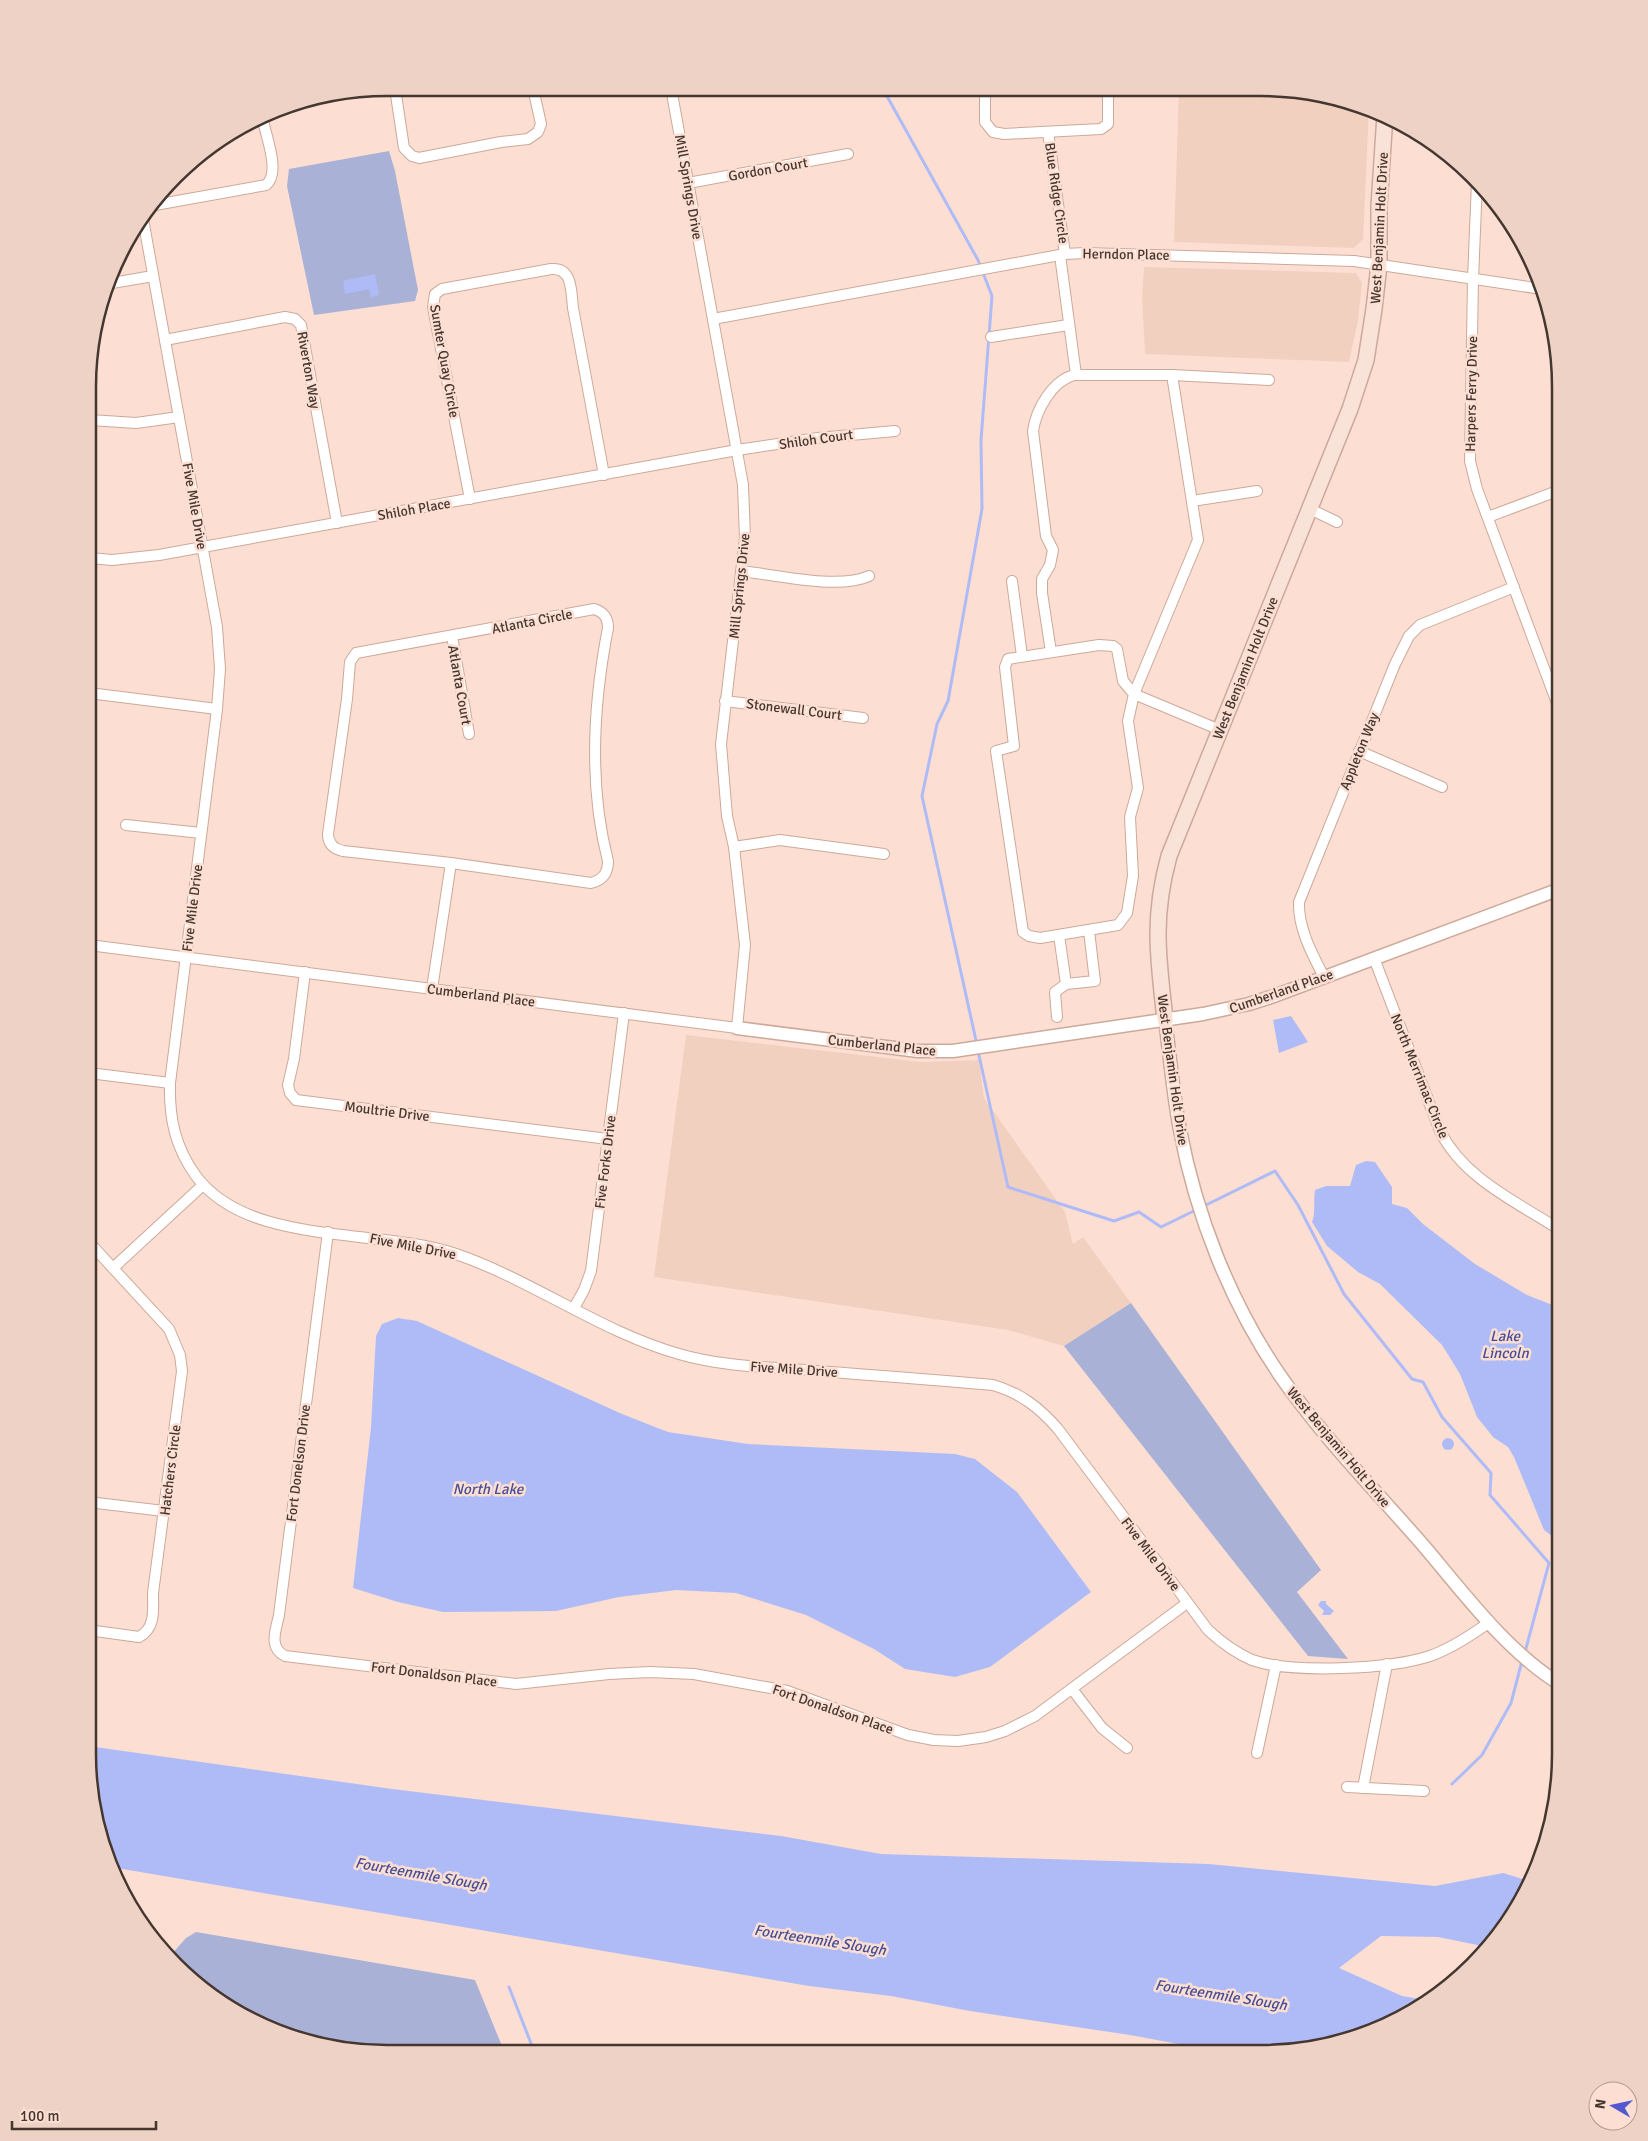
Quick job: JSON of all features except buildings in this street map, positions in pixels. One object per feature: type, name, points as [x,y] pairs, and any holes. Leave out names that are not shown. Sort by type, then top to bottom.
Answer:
[{"type":"main road","name":"West Benjamin Holt Drive","points":[[1165,1020],[1157,943],[1160,888],[1172,848],[1350,409],[1366,360],[1379,265],[1379,206],[1384,124]]},
{"type":"street","points":[[396,96],[404,148],[412,156],[419,158],[500,142],[528,139],[534,136],[541,124],[535,96]]},
{"type":"street","name":"Mill Springs Drive","points":[[672,96],[743,485],[745,538],[721,744],[727,816],[734,847],[745,946],[737,1028]]},
{"type":"street","name":"Blue Ridge Circle","points":[[985,96],[985,122],[993,132],[1095,131],[1106,126],[1110,117],[1108,96]]},
{"type":"street","points":[[162,203],[266,185],[272,178],[274,166],[264,124]]},
{"type":"street","name":"Blue Ridge Circle","points":[[1048,132],[1063,255],[1068,325],[1076,375]]},
{"type":"street","name":"Gordon Court","points":[[688,183],[848,154]]},
{"type":"street","name":"Harpers Ferry Drive","points":[[1477,192],[1469,450],[1472,472],[1552,689]]},
{"type":"street","name":"Five Mile Drive","points":[[144,227],[217,628],[220,669],[217,709],[170,1083],[170,1110],[176,1140],[188,1164],[203,1185],[227,1204],[259,1220],[403,1242],[454,1253],[484,1264],[641,1340],[678,1354],[710,1361],[993,1385],[1015,1393],[1037,1407],[1058,1429],[1208,1630],[1231,1648],[1253,1660],[1276,1665],[1316,1668],[1387,1664],[1429,1656],[1450,1648],[1490,1622]]},
{"type":"street","name":"Herndon Place","points":[[713,319],[1063,255],[1105,253],[1354,261],[1534,288]]},
{"type":"street","name":"Sumter Quay Circle","points":[[470,499],[433,306],[436,294],[442,289],[450,287],[476,284],[556,268],[567,274],[571,284],[573,308],[604,475]]},
{"type":"street","points":[[116,282],[153,276]]},
{"type":"street","name":"Riverton Way","points":[[165,340],[285,317],[295,319],[301,325],[336,523]]},
{"type":"street","points":[[991,337],[1068,325]]},
{"type":"street","points":[[1051,652],[1042,586],[1053,550],[1046,536],[1033,431],[1035,417],[1054,388],[1064,378],[1076,375],[1172,375],[1269,380]]},
{"type":"street","points":[[1172,375],[1198,546],[1134,694],[1128,721],[1138,788],[1130,817],[1133,876],[1127,912],[1118,925],[1089,931],[1040,938],[1029,936],[1023,932],[996,751],[1014,746],[1005,667],[1008,659],[1099,645],[1113,646],[1117,649],[1122,681],[1134,694],[1220,730]]},
{"type":"street","points":[[96,420],[136,422],[179,417]]},
{"type":"street","name":"Shiloh Court","points":[[737,450],[818,438],[895,431]]},
{"type":"street","name":"Shiloh Place","points":[[96,559],[112,560],[139,558],[203,548],[737,450]]},
{"type":"street","points":[[1192,500],[1257,492]]},
{"type":"street","points":[[1488,517],[1552,493]]},
{"type":"street","points":[[1310,509],[1337,522]]},
{"type":"street","points":[[742,571],[835,582],[857,582],[869,576]]},
{"type":"street","points":[[1012,581],[1022,656]]},
{"type":"street","name":"Appleton Way","points":[[1324,977],[1312,953],[1302,925],[1299,902],[1395,664],[1412,633],[1427,621],[1514,587]]},
{"type":"street","name":"Atlanta Circle","points":[[594,609],[603,613],[608,620],[594,744],[596,798],[608,868],[603,878],[591,883],[451,863],[343,851],[330,844],[328,834],[351,658],[363,650],[452,636],[594,609]]},
{"type":"street","name":"Atlanta Court","points":[[452,636],[469,734]]},
{"type":"street","points":[[96,694],[217,709]]},
{"type":"street","name":"Stonewall Court","points":[[725,701],[862,718]]},
{"type":"street","points":[[1359,751],[1442,787]]},
{"type":"street","points":[[126,825],[201,833]]},
{"type":"street","points":[[734,847],[780,840],[884,854]]},
{"type":"street","points":[[432,989],[451,863]]},
{"type":"street","name":"Cumberland Place","points":[[96,946],[935,1052],[1165,1020],[1249,1004],[1552,892]]},
{"type":"street","points":[[1057,1017],[1054,992],[1066,984],[1095,981],[1089,931]]},
{"type":"street","points":[[1059,935],[1066,984]]},
{"type":"street","name":"North Merrimac Circle","points":[[1374,958],[1440,1131],[1451,1150],[1480,1179],[1552,1225]]},
{"type":"street","name":"Moultrie Drive","points":[[305,972],[288,1085],[290,1093],[296,1100],[608,1139]]},
{"type":"street","name":"Five Forks Drive","points":[[574,1308],[584,1290],[591,1271],[624,1014]]},
{"type":"street","name":"West Benjamin Holt Drive","points":[[1165,1020],[1180,1130],[1191,1177],[1216,1253],[1242,1311],[1277,1372],[1332,1442],[1490,1622],[1527,1659],[1552,1678]]},
{"type":"street","points":[[96,1074],[170,1083]]},
{"type":"street","points":[[113,1268],[203,1185]]},
{"type":"street","name":"Fort Donelson Drive","points":[[319,1660],[284,1656],[278,1651],[274,1640],[279,1615],[328,1232]]},
{"type":"street","name":"Hatchers Circle","points":[[96,1250],[169,1329],[180,1355],[181,1383],[150,1629],[139,1637],[96,1631]]},
{"type":"street","points":[[96,1503],[164,1511]]},
{"type":"street","name":"Fort Donaldson Place","points":[[319,1660],[516,1684],[609,1674],[650,1672],[694,1674],[787,1691],[908,1735],[934,1740],[958,1741],[986,1737],[1021,1724],[1072,1689],[1187,1603]]},
{"type":"street","points":[[1363,1788],[1387,1664]]},
{"type":"street","points":[[1257,1753],[1276,1665]]},
{"type":"street","points":[[1072,1689],[1102,1728],[1127,1748]]},
{"type":"street","points":[[1347,1787],[1424,1791]]},
{"type":"shaded area","points":[[1179,96],[1261,96],[1299,99],[1336,106],[1369,117],[1363,239],[1354,248],[1174,242]]},
{"type":"shaded area","points":[[389,151],[395,171],[418,290],[415,301],[314,315],[287,186],[289,169]]},
{"type":"shaded area","points":[[1144,267],[1356,273],[1362,283],[1358,320],[1349,362],[1145,354],[1142,299]]},
{"type":"shaded area","points":[[686,1035],[921,1062],[979,1060],[984,1098],[1065,1212],[1073,1244],[1083,1237],[1131,1303],[1064,1346],[1008,1330],[654,1277]]},
{"type":"shaded area","points":[[1131,1303],[1321,1570],[1297,1592],[1348,1659],[1308,1656],[1064,1346]]},
{"type":"shaded area","points":[[196,1932],[475,1980],[502,2045],[368,2044],[312,2035],[276,2023],[242,2006],[195,1973],[174,1951],[186,1938]]},
{"type":"water","points":[[375,274],[379,295],[371,297],[369,289],[345,294],[343,281]]},
{"type":"water","points":[[1291,1016],[1308,1042],[1279,1053],[1273,1020]]},
{"type":"water","name":"Lake Lincoln","points":[[1366,1161],[1375,1162],[1392,1187],[1392,1204],[1407,1208],[1423,1224],[1475,1264],[1527,1295],[1552,1305],[1552,1536],[1544,1530],[1514,1457],[1508,1447],[1493,1437],[1477,1417],[1460,1374],[1442,1345],[1380,1284],[1358,1272],[1327,1246],[1312,1222],[1315,1190],[1326,1186],[1350,1186],[1356,1165]]},
{"type":"water","name":"North Lake","points":[[398,1318],[417,1321],[622,1414],[668,1432],[748,1444],[955,1454],[975,1459],[1017,1492],[1091,1592],[990,1667],[955,1677],[905,1669],[874,1649],[806,1615],[736,1593],[676,1590],[619,1597],[556,1611],[443,1612],[398,1602],[353,1588],[371,1427],[376,1336],[382,1324]]},
{"type":"water","points":[[1446,1438],[1450,1438],[1454,1444],[1450,1450],[1446,1450],[1442,1446],[1442,1442]]},
{"type":"water","points":[[1321,1601],[1326,1601],[1326,1604],[1334,1611],[1330,1615],[1322,1615],[1324,1611],[1318,1605]]},
{"type":"water","name":"Fourteenmile Slough","points":[[96,1747],[392,1789],[781,1836],[881,1854],[1209,1864],[1435,1886],[1503,1873],[1523,1879],[1503,1915],[1480,1946],[1438,1937],[1381,1936],[1339,1968],[1402,1996],[1418,1999],[1372,2023],[1336,2035],[1299,2042],[1261,2045],[1184,2045],[970,2011],[891,1996],[809,1986],[120,1868],[106,1829],[102,1810]]},
{"type":"waterway","points":[[887,96],[978,260],[992,296],[981,440],[982,509],[948,701],[937,724],[922,796],[977,1045]]},
{"type":"waterway","points":[[978,1051],[1008,1187],[1114,1221],[1139,1212],[1161,1227],[1198,1209]]},
{"type":"waterway","points":[[1204,1206],[1275,1171],[1298,1205],[1344,1294],[1412,1379],[1423,1382],[1442,1417],[1491,1473],[1490,1495],[1549,1563],[1525,1652]]},
{"type":"waterway","points":[[1452,1784],[1482,1755],[1511,1703],[1522,1661]]},
{"type":"waterway","points":[[509,1987],[532,2045]]}]
